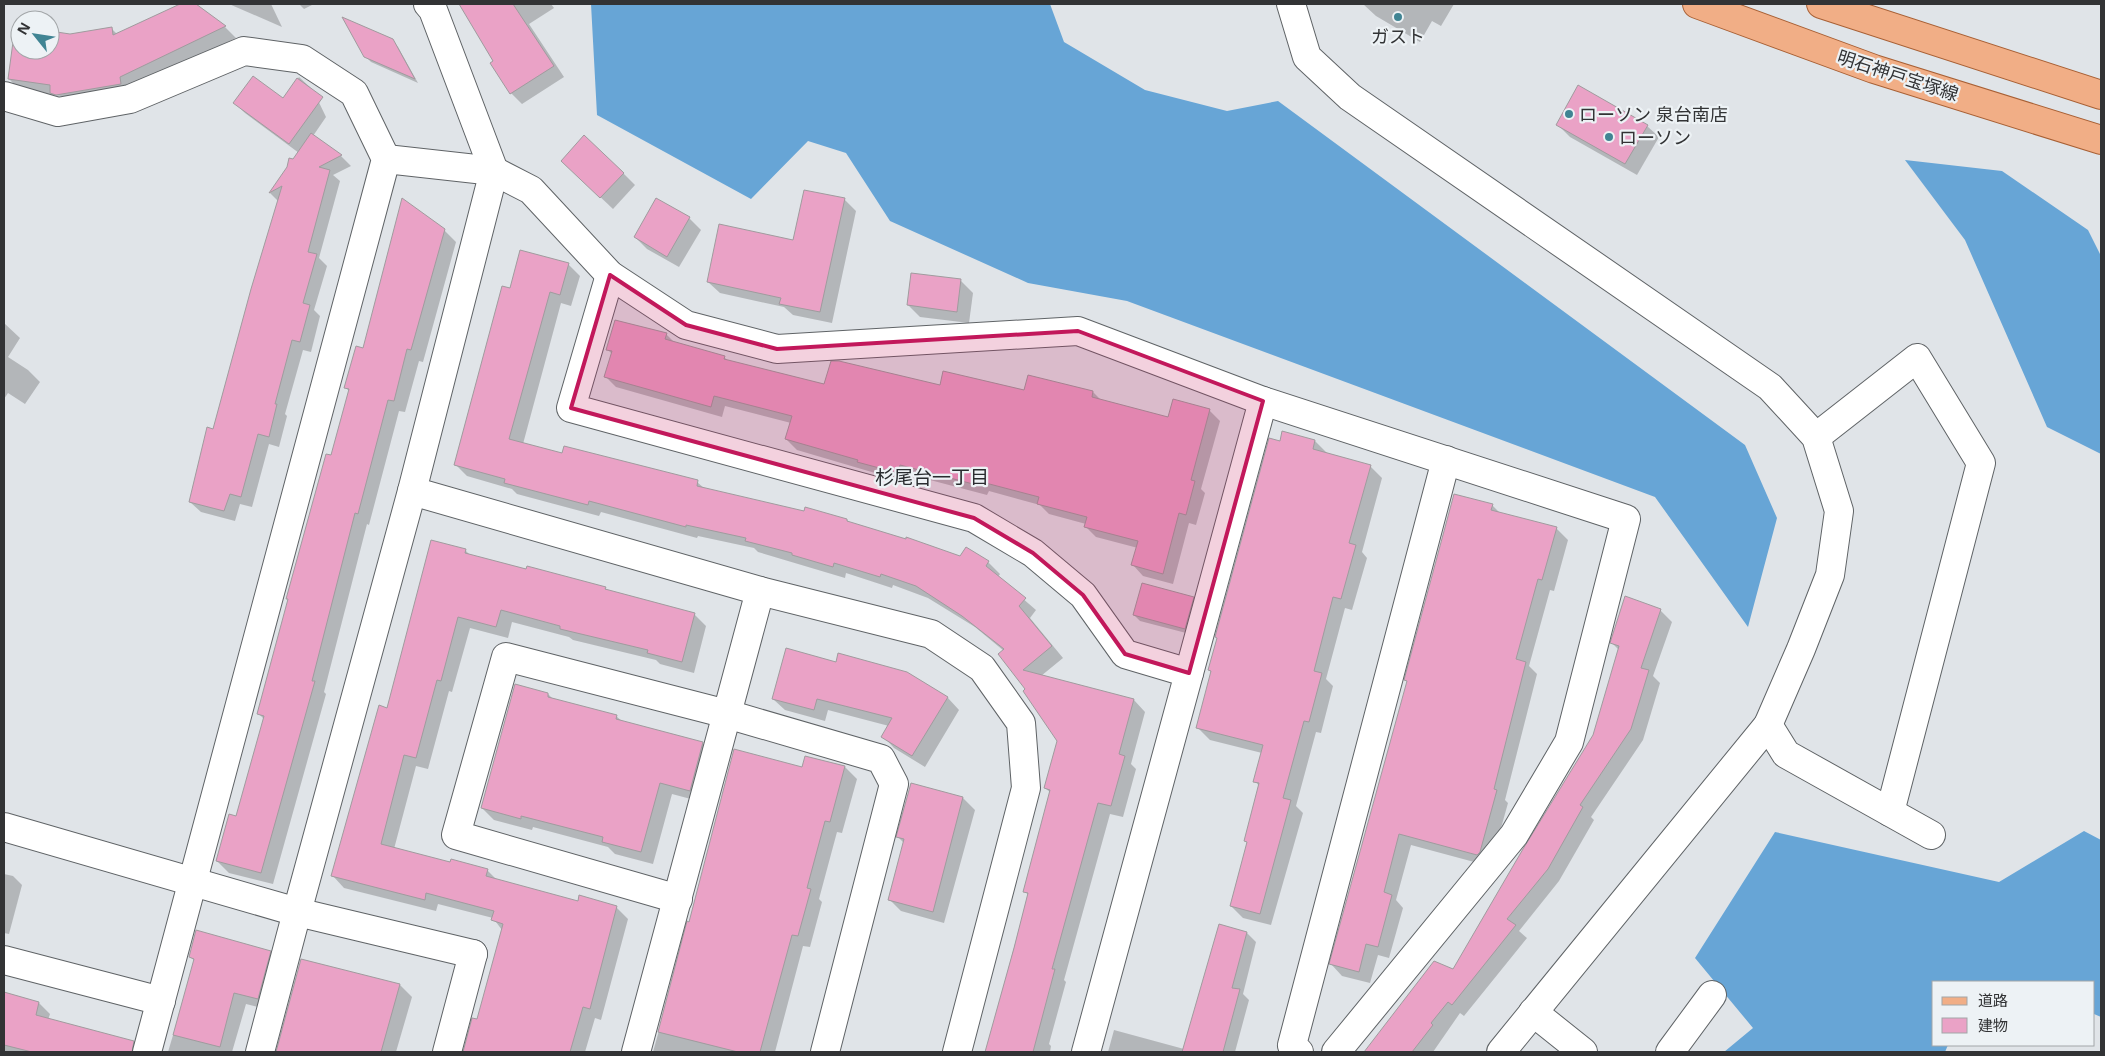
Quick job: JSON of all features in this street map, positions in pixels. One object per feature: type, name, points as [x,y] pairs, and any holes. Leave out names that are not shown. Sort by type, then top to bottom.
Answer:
[{"type":"main road","name":"明石神戸宝塚線","points":[[1697,4],[1874,69],[2101,140]]},
{"type":"main road","points":[[1821,4],[2101,95]]},
{"type":"street","points":[[260,1052],[412,491],[494,171],[432,10],[428,4]]},
{"type":"street","points":[[1291,4],[1307,57],[1350,96],[1770,387],[1816,436],[1839,511],[1830,575],[1768,725],[1501,1052]]},
{"type":"street","points":[[4,96],[58,112],[130,99],[244,51],[302,59],[354,93],[386,159],[147,1052]]},
{"type":"street","points":[[386,159],[494,171],[531,190],[610,275],[686,325],[777,349],[1078,331],[1263,401],[1626,519],[1569,742],[1514,835],[1336,1052]]},
{"type":"street","points":[[610,275],[571,408],[974,518],[1033,553],[1082,596],[1125,654],[1189,673]]},
{"type":"street","points":[[1816,436],[1917,358],[1981,463],[1890,812]]},
{"type":"street","points":[[1086,1052],[1263,401]]},
{"type":"street","points":[[1299,1052],[1292,1044],[1446,460]]},
{"type":"street","points":[[412,491],[760,591],[931,634],[982,668],[1021,724],[1026,788],[957,1052]]},
{"type":"street","points":[[636,1052],[760,591]]},
{"type":"street","points":[[678,899],[456,835],[506,657],[727,714],[881,759],[894,784],[826,1052]]},
{"type":"street","points":[[1768,725],[1786,754],[1931,835]]},
{"type":"street","points":[[4,827],[297,912],[473,954],[447,1052]]},
{"type":"street","points":[[4,960],[161,1001]]},
{"type":"street","points":[[1670,1052],[1712,996]]},
{"type":"street","points":[[1533,1012],[1584,1052]]},
{"type":"highlighted area","points":[[610,275],[686,325],[777,349],[1078,331],[1263,401],[1189,673],[1125,654],[1083,595],[1033,553],[974,518],[571,408]]},
{"type":"shaded area","points":[[591,4],[1050,4],[1064,42],[1145,90],[1227,111],[1278,101],[1745,445],[1777,518],[1748,627],[1655,497],[1127,301],[1028,283],[890,221],[846,153],[808,141],[751,199],[597,115]]},
{"type":"shaded area","points":[[1905,160],[2002,171],[2088,230],[2101,256],[2101,454],[2047,427],[1965,240]]},
{"type":"shaded area","points":[[2084,831],[2101,840],[2101,1017],[2095,1014],[2095,981],[1932,981],[1932,1046],[1948,1046],[1945,1052],[1724,1052],[1753,1028],[1695,958],[1775,832],[1999,882]]},
{"type":"building","points":[[180,4],[196,4],[226,26],[120,77],[121,84],[56,95],[50,93],[50,85],[8,79],[11,60],[60,60],[60,32],[70,34],[112,27],[113,35]]},
{"type":"building","points":[[459,4],[513,4],[554,66],[510,94],[490,63],[493,61]]},
{"type":"building","points":[[342,17],[393,39],[415,79],[364,57]]},
{"type":"building","points":[[253,76],[283,98],[297,78],[323,97],[289,144],[233,103]]},
{"type":"building","name":"ローソン","points":[[1578,85],[1648,125],[1625,164],[1556,125]]},
{"type":"building","points":[[311,133],[342,155],[319,167],[330,170],[308,252],[317,254],[303,303],[310,305],[300,342],[292,340],[275,404],[277,404],[269,437],[258,434],[241,497],[230,494],[224,511],[189,502],[207,427],[213,429],[251,289],[282,186],[269,193],[287,167],[289,158],[293,159]]},
{"type":"building","points":[[584,135],[624,173],[600,198],[561,161]]},
{"type":"building","points":[[804,190],[845,198],[820,312],[779,304],[781,298],[707,282],[719,224],[793,240]]},
{"type":"building","points":[[402,198],[445,229],[411,350],[407,349],[394,401],[388,400],[358,514],[355,513],[312,681],[315,681],[261,873],[216,861],[229,814],[236,816],[264,716],[257,714],[288,599],[286,599],[326,454],[331,455],[349,389],[344,388],[356,346],[363,348]]},
{"type":"building","points":[[656,198],[690,217],[667,257],[634,237]]},
{"type":"building","points":[[520,250],[569,263],[560,295],[550,292],[509,439],[562,453],[564,446],[698,480],[697,486],[804,511],[805,507],[906,539],[906,537],[960,556],[966,547],[989,561],[986,566],[1026,598],[1019,606],[1052,646],[1023,670],[1134,699],[1119,754],[1125,756],[1111,806],[1098,803],[1052,969],[1055,969],[1033,1052],[985,1052],[1028,893],[1023,892],[1050,790],[1044,788],[1057,741],[1023,691],[1025,689],[998,654],[1004,649],[962,616],[916,586],[881,574],[880,577],[834,563],[833,567],[792,555],[792,553],[745,541],[746,538],[686,525],[686,527],[589,501],[588,505],[504,483],[505,479],[454,465],[502,286],[510,288]]},
{"type":"building","points":[[911,273],[961,279],[957,312],[907,305]]},
{"type":"building","points":[[615,320],[667,333],[665,339],[725,356],[724,359],[824,384],[831,361],[839,361],[940,385],[943,371],[1024,390],[1028,375],[1093,391],[1092,397],[1168,417],[1173,399],[1210,409],[1191,480],[1195,481],[1186,515],[1179,513],[1163,574],[1131,565],[1138,541],[1084,527],[1087,517],[1037,504],[1039,497],[978,481],[977,485],[900,465],[898,473],[857,462],[858,460],[785,439],[792,416],[714,396],[711,407],[604,377],[612,351],[606,350]]},
{"type":"building","points":[[1282,431],[1315,440],[1313,449],[1371,465],[1349,543],[1356,545],[1341,599],[1333,597],[1314,671],[1322,673],[1309,722],[1304,721],[1283,798],[1291,800],[1260,914],[1230,906],[1247,842],[1244,841],[1259,783],[1253,782],[1263,745],[1196,728],[1211,671],[1208,670],[1217,638],[1215,637],[1269,438],[1280,441]]},
{"type":"building","points":[[1454,494],[1493,504],[1491,510],[1557,527],[1542,580],[1538,579],[1516,659],[1526,662],[1494,789],[1497,790],[1480,852],[1477,855],[1399,834],[1384,892],[1392,895],[1378,947],[1366,944],[1359,972],[1329,964],[1407,681],[1404,680]]},
{"type":"building","points":[[431,540],[466,549],[465,553],[526,569],[527,566],[695,613],[682,662],[647,653],[648,650],[560,629],[560,626],[501,610],[496,627],[458,617],[441,681],[437,680],[416,758],[404,755],[381,844],[450,862],[451,859],[488,869],[486,876],[578,901],[579,895],[617,906],[590,1009],[583,1007],[570,1052],[463,1052],[472,1018],[477,1019],[503,924],[491,920],[494,911],[426,893],[425,900],[331,876],[379,705],[387,708]]},
{"type":"building","points":[[1142,583],[1194,597],[1185,629],[1133,615]]},
{"type":"building","points":[[1625,596],[1661,609],[1641,668],[1649,670],[1631,729],[1580,805],[1583,807],[1548,869],[1507,919],[1516,925],[1452,1005],[1448,1002],[1431,1023],[1433,1025],[1412,1052],[1364,1052],[1434,961],[1453,969],[1523,849],[1593,735],[1619,646],[1610,643]]},
{"type":"building","points":[[786,648],[836,662],[838,653],[907,672],[948,697],[912,756],[881,737],[892,718],[817,699],[814,710],[772,699]]},
{"type":"building","points":[[515,684],[548,693],[548,697],[617,715],[616,719],[703,742],[690,791],[660,783],[641,852],[602,842],[603,837],[481,808]]},
{"type":"building","points":[[734,749],[802,767],[805,756],[845,766],[830,822],[825,821],[807,888],[811,889],[798,936],[792,935],[760,1052],[738,1052],[658,1032]]},
{"type":"building","points":[[911,783],[963,797],[933,912],[888,900],[904,839],[896,837]]},
{"type":"building","points":[[1219,924],[1247,932],[1232,988],[1240,989],[1223,1052],[1182,1052]]},
{"type":"building","points":[[196,930],[271,951],[258,999],[234,993],[220,1047],[173,1035],[194,959],[189,957]]},
{"type":"building","points":[[301,959],[400,984],[381,1052],[276,1052]]},
{"type":"building","points":[[4,992],[39,1002],[36,1015],[134,1041],[132,1052],[32,1052],[4,1045]]},
{"type":"place","name":"ガスト","points":[[1398,17]]},
{"type":"place","name":"ローソン 泉台南店","points":[[1569,114]]},
{"type":"place","name":"ローソン","points":[[1609,137]]},
{"type":"district","name":"杉尾台一丁目","points":[[932,477]]}]
